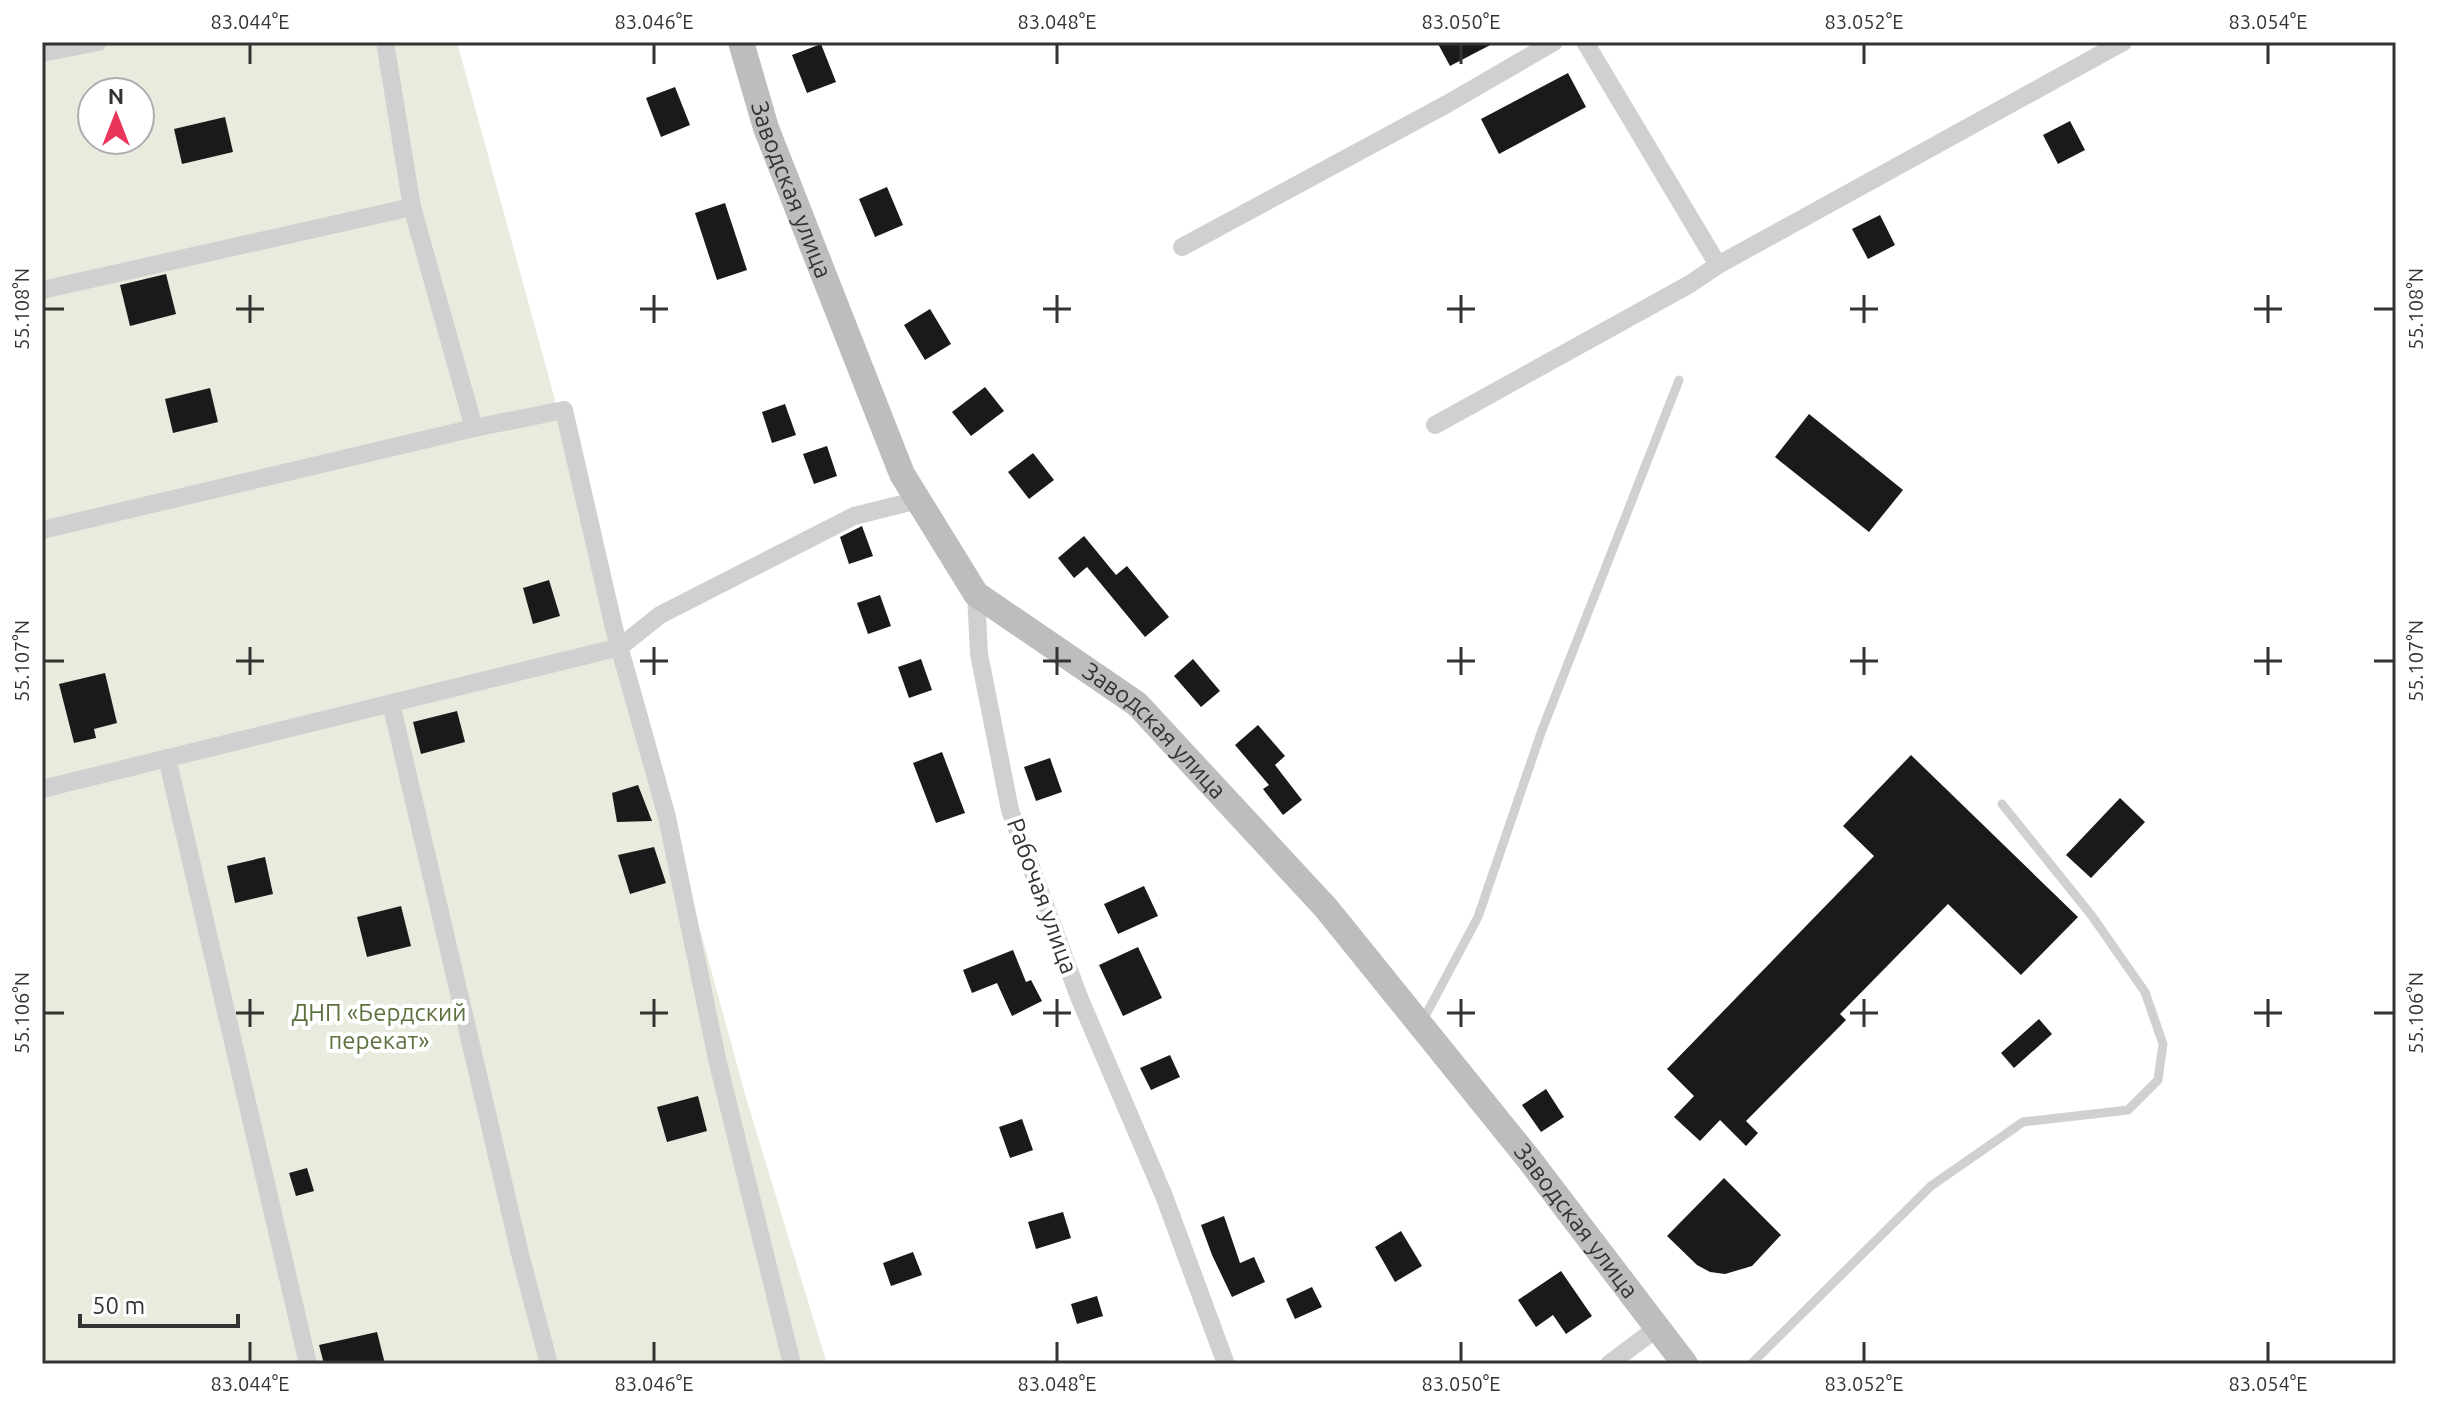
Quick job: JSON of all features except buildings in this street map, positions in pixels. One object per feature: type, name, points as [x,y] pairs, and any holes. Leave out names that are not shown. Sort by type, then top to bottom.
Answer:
[{"type":"street","points":[[42,53],[98,42]]},
{"type":"street","points":[[385,42],[412,207],[474,428]]},
{"type":"street","name":"Заводская улица","points":[[741,42],[766,128],[902,474],[976,594],[1137,704],[1326,908],[1528,1158],[1685,1364]]},
{"type":"street","points":[[1182,247],[1447,104],[1554,42]]},
{"type":"street","points":[[1585,42],[1718,265]]},
{"type":"street","points":[[1435,425],[2123,42]]},
{"type":"street","points":[[42,290],[412,207]]},
{"type":"street","points":[[42,530],[474,428],[564,410],[620,647],[667,817],[717,1059],[792,1364]]},
{"type":"street","points":[[42,789],[620,647],[660,615],[854,516],[918,500]]},
{"type":"street","name":"Рабочая улица","points":[[976,594],[979,654],[1010,810],[1079,997],[1164,1196],[1226,1364]]},
{"type":"street","points":[[391,703],[520,1254],[549,1364]]},
{"type":"street","points":[[167,758],[308,1364]]},
{"type":"street","points":[[1609,1364],[1657,1328]]},
{"type":"lane","points":[[1421,1025],[1478,917],[1542,730],[1679,380]]},
{"type":"lane","points":[[1751,1364],[1931,1186],[2023,1122],[2128,1110],[2158,1080],[2163,1044],[2145,992],[2092,916],[2002,804]]},
{"type":"green space","name":"ДНП «Бердский перекат»","points":[[42,42],[457,42],[747,1101],[827,1364],[42,1364]]}]
